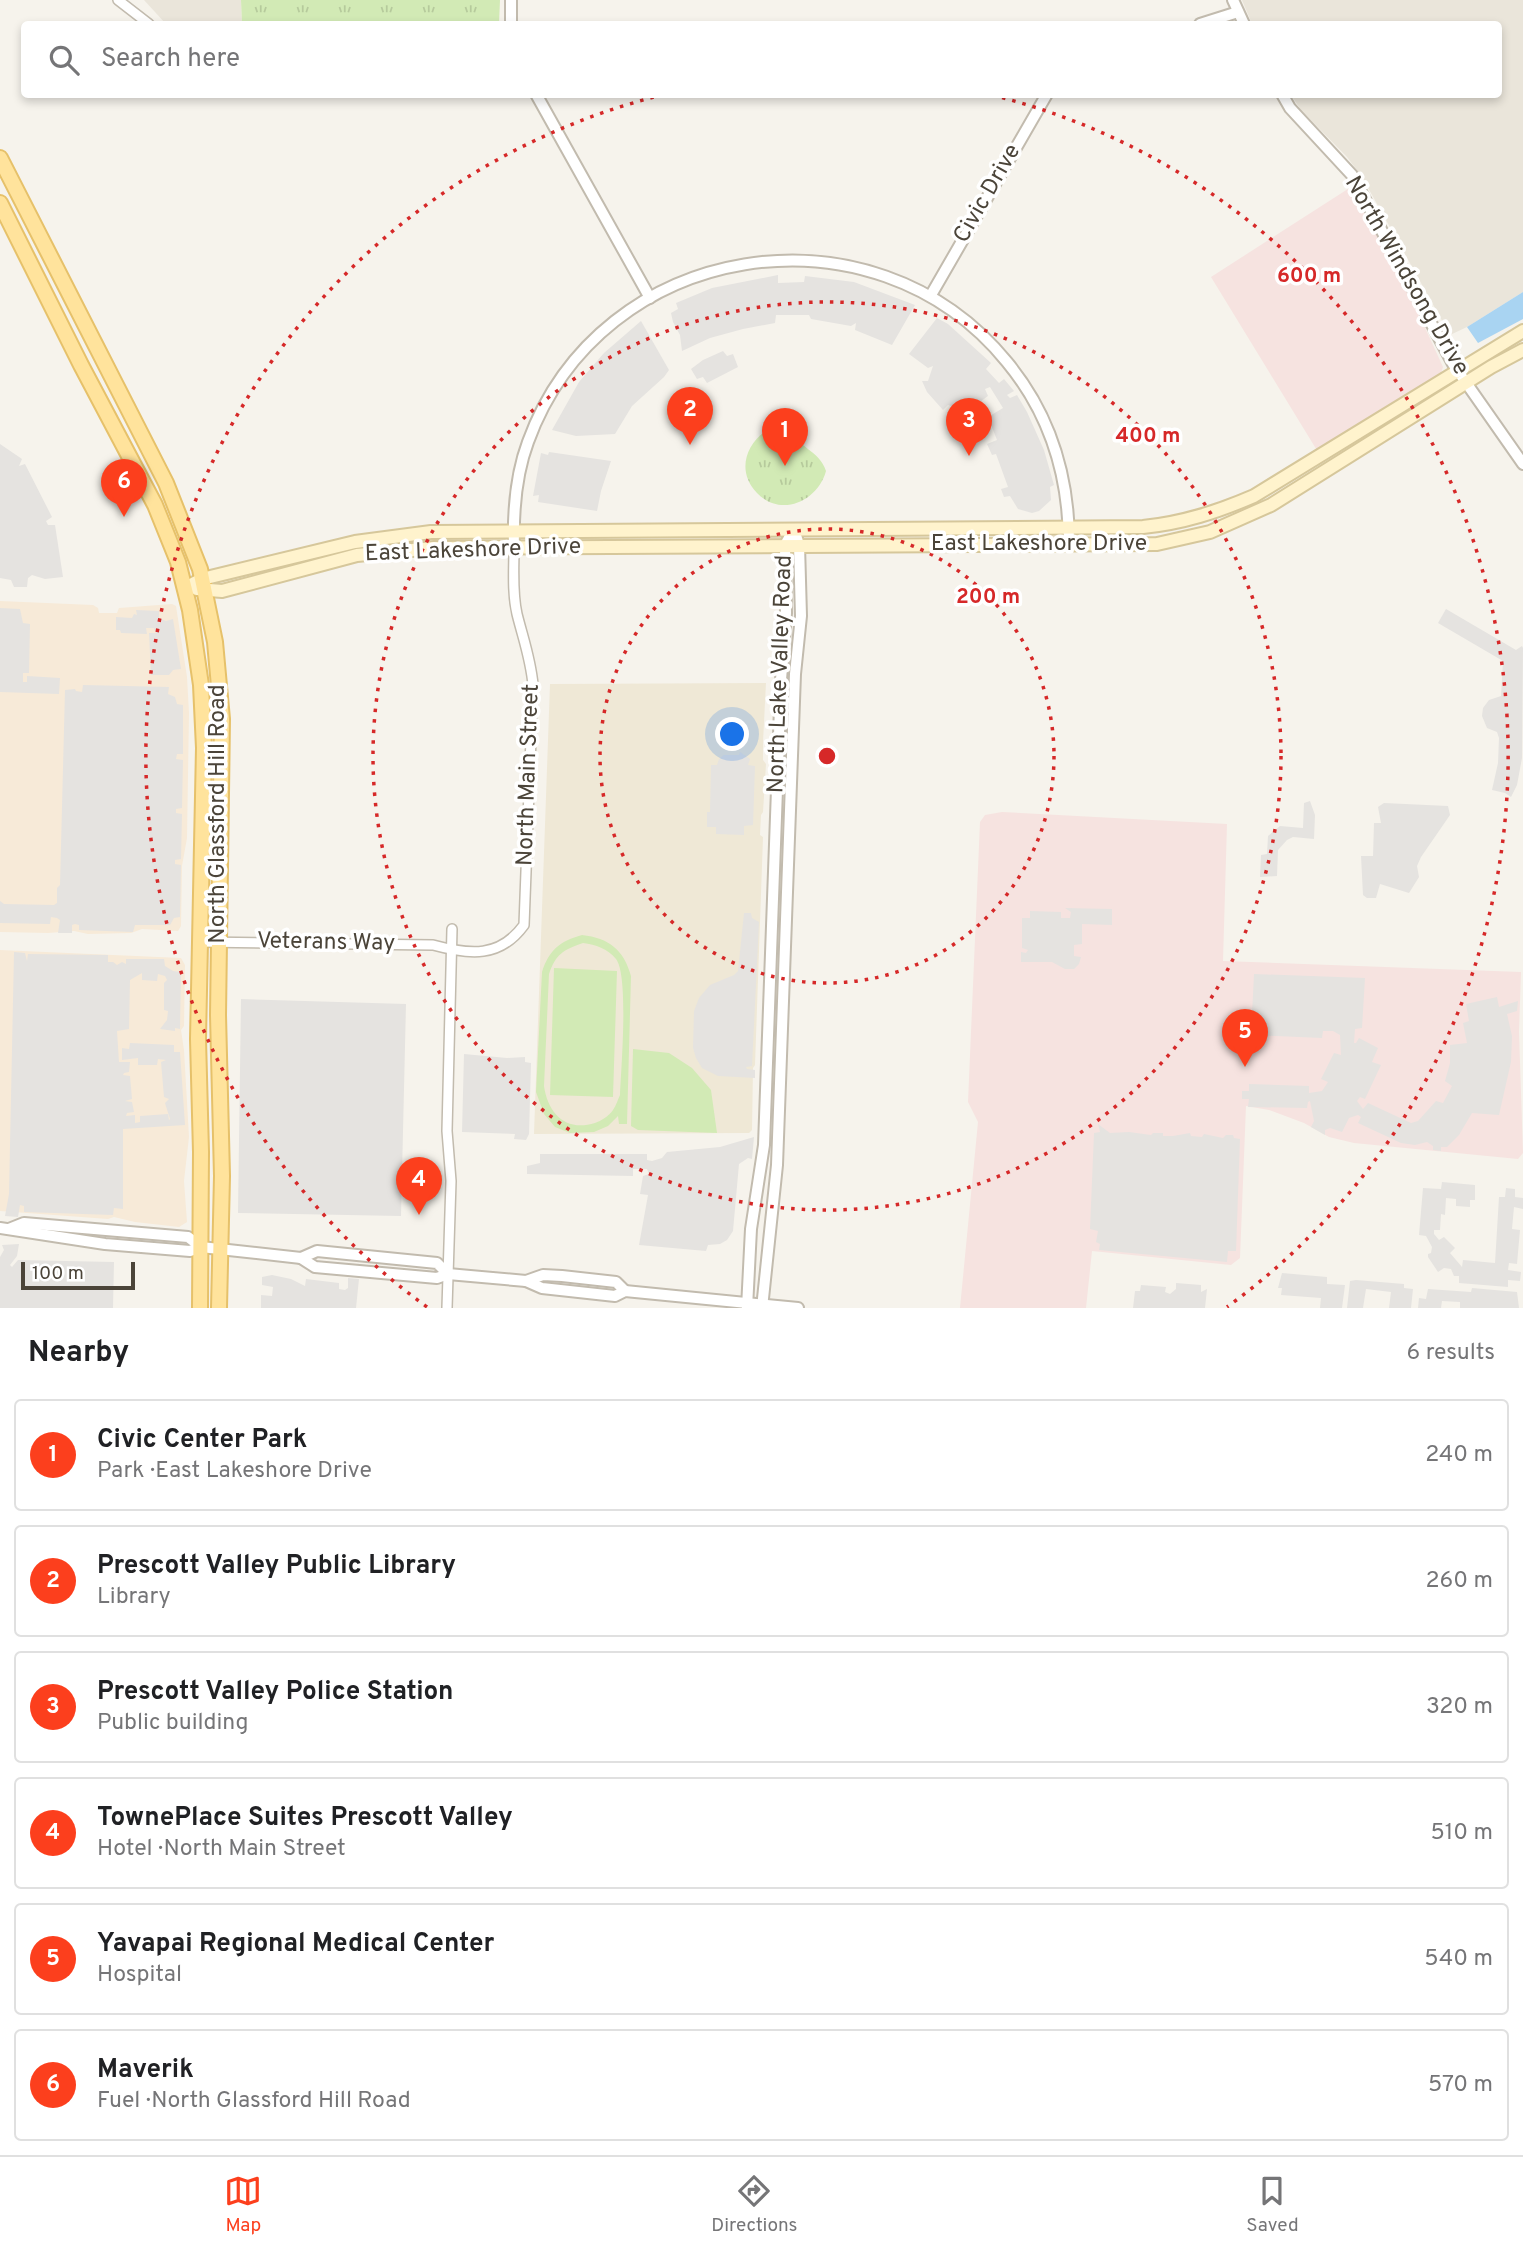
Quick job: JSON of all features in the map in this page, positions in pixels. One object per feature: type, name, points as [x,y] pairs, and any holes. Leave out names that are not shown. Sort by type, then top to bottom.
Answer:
[{"type":"main road","name":"North Glassford Hill Road","points":[[0,158],[166,482],[203,584],[215,642],[222,719],[218,1057],[222,1176],[219,1308]]},
{"type":"main road","name":"North Glassford Hill Road","points":[[0,203],[155,505],[185,588],[200,673],[204,748],[198,1042],[200,1308]]},
{"type":"main road","name":"East Lakeshore Drive","points":[[185,588],[431,532],[1143,527],[1177,523],[1217,512],[1254,496],[1523,331]]},
{"type":"main road","name":"East Lakeshore Drive","points":[[356,549],[1157,544],[1210,532],[1278,500],[1523,350]]},
{"type":"main road","points":[[1271,486],[1278,500]]},
{"type":"street","points":[[118,0],[145,21]]},
{"type":"street","points":[[511,0],[512,21]]},
{"type":"street","points":[[1233,0],[1242,21]]},
{"type":"street","points":[[1210,21],[1238,12]]},
{"type":"street","points":[[538,98],[650,298]]},
{"type":"street","name":"Civic Drive","points":[[931,295],[1043,98]]},
{"type":"street","name":"North Windsong Drive","points":[[1284,98],[1290,108],[1352,175],[1457,370],[1523,464]]},
{"type":"street","points":[[514,547],[513,531],[524,454],[555,389],[589,345],[620,318],[650,298],[687,280],[719,269],[758,261],[790,259],[818,260],[885,275],[931,295],[985,337],[1014,371],[1034,402],[1051,438],[1067,499],[1069,544]]},
{"type":"street","name":"North Lake Valley Road","points":[[762,1306],[778,1155],[795,674],[801,616],[799,545],[794,529]]},
{"type":"street","name":"North Lake Valley Road","points":[[747,1306],[751,1228],[764,1145],[781,680],[786,613],[785,545],[794,529]]},
{"type":"street","name":"North Main Street","points":[[452,950],[481,951],[499,948],[513,940],[524,925],[533,685],[532,666],[513,589],[514,547]]},
{"type":"street","points":[[447,1308],[451,1181],[447,1131],[452,929]]},
{"type":"street","name":"Veterans Way","points":[[200,943],[433,945],[452,950]]},
{"type":"street","points":[[5,1228],[24,1223],[188,1237],[201,1247],[301,1258],[317,1251],[437,1263],[448,1273],[526,1281],[543,1275],[562,1276],[616,1282],[625,1291],[747,1306],[797,1308]]},
{"type":"shaded area","points":[[144,0],[241,0],[242,21],[163,21]]},
{"type":"shaded area","points":[[1242,0],[1523,0],[1523,292],[1450,335],[1362,177],[1293,98],[1502,98],[1502,21],[1251,21]]},
{"type":"shaded area","points":[[1351,187],[1406,286],[1443,367],[1440,376],[1318,452],[1211,277]]},
{"type":"shaded area","points":[[778,275],[778,283],[804,282],[805,276],[854,282],[915,305],[892,345],[855,330],[856,323],[851,326],[811,319],[809,315],[776,315],[775,323],[710,338],[682,351],[680,335],[671,313],[678,309],[676,303],[712,288]]},
{"type":"shaded area","points":[[937,318],[948,324],[991,363],[986,369],[999,383],[1004,379],[1014,391],[1007,395],[1010,398],[1017,395],[1027,412],[1044,450],[1054,485],[1050,487],[1051,500],[1039,511],[1032,513],[1018,509],[1010,496],[1004,497],[1001,489],[1008,487],[996,454],[992,455],[987,444],[997,440],[988,417],[1003,408],[990,387],[985,389],[988,396],[973,407],[968,401],[958,408],[948,405],[943,410],[927,392],[922,381],[928,381],[933,366],[928,368],[909,354]]},
{"type":"shaded area","points":[[641,321],[669,370],[664,377],[632,406],[615,434],[576,436],[552,430],[579,382],[604,353]]},
{"type":"shaded area","points":[[723,351],[727,356],[733,354],[738,367],[707,383],[703,377],[697,379],[691,369]]},
{"type":"shaded area","points":[[0,444],[22,459],[19,466],[25,464],[52,517],[46,521],[48,525],[55,525],[63,577],[45,579],[32,575],[28,578],[27,587],[14,587],[11,580],[0,578]]},
{"type":"shaded area","points":[[549,452],[611,461],[597,511],[538,502],[539,495],[533,496],[541,453],[548,455]]},
{"type":"shaded area","points":[[0,601],[93,605],[98,608],[99,613],[117,613],[119,608],[172,604],[176,606],[187,677],[189,713],[187,838],[182,866],[181,926],[178,931],[142,929],[131,933],[88,934],[74,931],[0,932]]},
{"type":"shaded area","points":[[0,608],[20,609],[23,623],[30,624],[29,673],[23,673],[23,682],[27,682],[27,676],[60,678],[59,694],[0,692]]},
{"type":"shaded area","points":[[1446,609],[1516,650],[1522,646],[1523,648],[1522,758],[1517,785],[1511,797],[1492,790],[1498,763],[1499,738],[1497,732],[1487,728],[1482,716],[1483,708],[1489,700],[1501,696],[1503,661],[1438,623]]},
{"type":"shaded area","points":[[136,610],[159,611],[159,618],[166,621],[173,619],[181,669],[173,670],[169,675],[151,675],[149,633],[156,633],[154,628],[146,628],[147,634],[121,633],[116,630],[116,617],[132,618],[134,614],[137,615]]},
{"type":"shaded area","points":[[766,683],[763,760],[766,764],[760,835],[763,837],[752,1130],[749,1133],[534,1134],[550,684]]},
{"type":"shaded area","points":[[83,685],[169,687],[168,694],[175,697],[177,704],[183,705],[183,754],[177,754],[176,759],[183,760],[182,808],[176,809],[176,813],[182,814],[181,859],[175,860],[175,864],[181,865],[180,917],[174,918],[170,925],[135,925],[133,932],[79,930],[79,925],[75,924],[72,925],[72,933],[58,933],[60,920],[57,918],[51,917],[50,924],[0,923],[0,901],[4,904],[57,903],[57,888],[60,885],[65,690],[75,689],[82,692]]},
{"type":"shaded area","points":[[740,752],[750,759],[748,765],[755,766],[753,825],[744,826],[744,835],[716,834],[716,827],[707,827],[711,765],[717,765],[724,755],[739,755]]},
{"type":"shaded area","points":[[1310,801],[1315,815],[1314,839],[1293,837],[1287,840],[1278,850],[1277,876],[1260,877],[1261,855],[1267,854],[1268,836],[1280,826],[1303,828],[1304,803]]},
{"type":"shaded area","points":[[1384,803],[1448,806],[1450,815],[1421,857],[1417,866],[1419,877],[1409,893],[1380,884],[1376,898],[1367,898],[1363,895],[1361,856],[1373,856],[1374,823],[1381,823],[1378,807]]},
{"type":"shaded area","points":[[1002,812],[1227,824],[1223,961],[1521,972],[1519,1032],[1523,1153],[1518,1159],[1354,1143],[1329,1137],[1304,1123],[1269,1110],[1246,1106],[1240,1258],[1231,1265],[1092,1251],[1086,1308],[960,1308],[978,1122],[968,1102],[980,822],[985,815]]},
{"type":"shaded area","points":[[1065,908],[1112,909],[1112,925],[1082,924],[1082,944],[1074,945],[1074,956],[1081,957],[1074,969],[1065,969],[1052,962],[1021,962],[1021,952],[1026,953],[1028,950],[1022,948],[1022,918],[1030,918],[1030,911],[1061,912],[1061,918],[1070,918],[1071,912]]},
{"type":"shaded area","points":[[744,913],[751,913],[752,918],[759,922],[752,1066],[746,1067],[755,1070],[755,1078],[718,1076],[702,1068],[693,1048],[694,1011],[699,998],[710,985],[738,971]]},
{"type":"shaded area","points":[[0,950],[181,958],[185,965],[184,1026],[181,1030],[189,1137],[184,1181],[187,1222],[179,1227],[114,1217],[108,1219],[0,1211]]},
{"type":"shaded area","points":[[14,952],[25,953],[27,961],[28,954],[108,955],[108,962],[117,965],[122,962],[126,964],[126,959],[164,959],[165,966],[181,972],[180,1029],[175,1028],[175,1031],[160,1029],[167,1020],[168,1011],[164,1010],[164,983],[167,980],[165,976],[158,974],[157,981],[142,980],[142,973],[130,980],[129,1029],[117,1031],[119,1062],[130,1062],[129,1072],[123,1075],[130,1076],[132,1099],[125,1101],[132,1102],[134,1112],[127,1113],[126,1116],[135,1115],[135,1123],[140,1122],[140,1116],[168,1114],[170,1119],[165,1103],[169,1099],[164,1097],[161,1062],[166,1060],[158,1059],[157,1065],[138,1065],[138,1058],[122,1060],[122,1048],[129,1049],[130,1043],[174,1045],[174,1052],[180,1052],[185,1125],[123,1129],[123,1209],[114,1208],[113,1215],[24,1212],[24,1206],[20,1205],[18,1217],[5,1216],[9,1194]]},
{"type":"shaded area","points":[[1254,974],[1365,978],[1362,1028],[1355,1029],[1354,1043],[1359,1038],[1378,1048],[1372,1062],[1381,1065],[1365,1099],[1360,1097],[1357,1101],[1363,1109],[1368,1103],[1411,1123],[1418,1121],[1436,1101],[1443,1103],[1452,1086],[1445,1081],[1450,1063],[1450,1045],[1467,1043],[1463,1023],[1469,1021],[1466,1004],[1497,997],[1499,1007],[1518,1001],[1517,1011],[1507,1014],[1512,1036],[1511,1062],[1499,1115],[1472,1113],[1459,1135],[1447,1147],[1441,1147],[1441,1151],[1433,1150],[1433,1146],[1427,1142],[1415,1145],[1401,1143],[1358,1123],[1361,1117],[1358,1115],[1349,1118],[1342,1132],[1330,1128],[1325,1130],[1325,1135],[1311,1127],[1314,1121],[1310,1101],[1307,1108],[1248,1107],[1249,1099],[1242,1099],[1242,1091],[1249,1091],[1249,1084],[1309,1086],[1309,1093],[1322,1091],[1328,1082],[1321,1079],[1334,1053],[1341,1055],[1340,1035],[1333,1031],[1323,1031],[1322,1038],[1251,1035]]},
{"type":"shaded area","points":[[241,999],[406,1004],[401,1216],[238,1213]]},
{"type":"shaded area","points":[[464,1054],[525,1057],[525,1062],[531,1063],[529,1134],[526,1140],[514,1139],[515,1134],[462,1132]]},
{"type":"shaded area","points":[[1098,1124],[1110,1133],[1163,1133],[1163,1136],[1173,1136],[1190,1133],[1191,1136],[1202,1137],[1204,1134],[1223,1138],[1233,1135],[1234,1138],[1240,1139],[1236,1251],[1228,1251],[1227,1262],[1099,1250],[1100,1244],[1096,1242],[1098,1231],[1090,1229],[1094,1133],[1100,1132]]},
{"type":"shaded area","points":[[754,1137],[752,1159],[748,1158],[739,1164],[733,1231],[727,1240],[708,1245],[706,1251],[639,1245],[648,1195],[640,1194],[643,1176],[649,1174],[647,1169],[633,1169],[633,1176],[527,1174],[527,1166],[540,1163],[540,1154],[647,1154],[647,1160],[652,1161],[662,1158],[667,1152],[720,1147]]},
{"type":"shaded area","points":[[1442,1182],[1475,1185],[1475,1200],[1470,1200],[1470,1207],[1456,1206],[1456,1199],[1446,1198],[1445,1215],[1441,1214],[1440,1230],[1434,1230],[1439,1240],[1444,1237],[1455,1248],[1450,1253],[1462,1267],[1463,1260],[1495,1263],[1499,1197],[1505,1197],[1506,1188],[1515,1189],[1515,1197],[1523,1198],[1523,1209],[1514,1207],[1512,1229],[1520,1230],[1517,1264],[1509,1263],[1508,1270],[1521,1272],[1520,1281],[1508,1280],[1508,1287],[1459,1283],[1459,1276],[1454,1276],[1451,1269],[1444,1268],[1438,1272],[1428,1257],[1432,1247],[1426,1236],[1419,1235],[1423,1188],[1441,1189]]},
{"type":"shaded area","points":[[19,1244],[17,1256],[10,1265],[12,1267],[18,1260],[114,1262],[113,1308],[0,1308],[0,1257],[4,1250],[2,1245]]},
{"type":"shaded area","points":[[1282,1273],[1327,1277],[1327,1284],[1345,1285],[1342,1308],[1320,1308],[1321,1298],[1281,1295],[1282,1288],[1278,1288]]},
{"type":"shaded area","points":[[272,1275],[291,1279],[305,1286],[306,1279],[339,1283],[339,1289],[345,1290],[348,1288],[348,1278],[359,1279],[356,1308],[261,1308],[261,1295],[272,1296],[273,1287],[262,1285],[262,1277]]},
{"type":"shaded area","points":[[1350,1281],[1404,1284],[1404,1288],[1413,1289],[1411,1308],[1389,1308],[1391,1292],[1366,1289],[1363,1308],[1347,1308]]},
{"type":"shaded area","points":[[1176,1283],[1201,1285],[1201,1292],[1207,1289],[1205,1308],[1133,1308],[1135,1291],[1140,1291],[1141,1285],[1166,1287],[1165,1292],[1170,1294],[1176,1289]]},
{"type":"shaded area","points":[[1472,1288],[1517,1292],[1519,1308],[1460,1308],[1460,1302],[1442,1301],[1441,1308],[1418,1308],[1419,1298],[1426,1299],[1428,1289],[1471,1292]]},
{"type":"green space","points":[[241,0],[500,0],[499,21],[242,21]]},
{"type":"green space","points":[[780,424],[781,429],[792,428],[798,440],[818,458],[826,471],[822,482],[807,498],[787,505],[767,500],[757,493],[746,473],[748,452],[753,443],[770,428]]},
{"type":"green space","points":[[582,935],[608,942],[620,952],[631,976],[627,1124],[619,1124],[618,1116],[608,1126],[594,1132],[570,1133],[555,1127],[544,1114],[536,1092],[542,972],[552,952],[574,937]],"holes":[[[583,943],[609,952],[620,969],[623,1045],[620,1095],[614,1108],[605,1118],[595,1123],[575,1125],[567,1123],[554,1112],[544,1086],[549,974],[561,954]]]},
{"type":"green space","points":[[554,968],[617,971],[613,1097],[550,1095]]},
{"type":"green space","points":[[633,1049],[669,1053],[692,1068],[711,1090],[717,1133],[638,1130],[631,1126]]},
{"type":"water","points":[[1523,292],[1523,319],[1478,343],[1467,327]]},
{"type":"place","name":"Prescott Valley Public Library","points":[[690,445]]},
{"type":"place","name":"Prescott Valley Police Station","points":[[969,456]]},
{"type":"place","name":"Civic Center Park","points":[[785,466]]},
{"type":"place","name":"Maverik","points":[[124,517]]},
{"type":"place","name":"Yavapai Regional Medical Center","points":[[1245,1067]]},
{"type":"place","name":"TownePlace Suites Prescott Valley","points":[[419,1215]]}]
